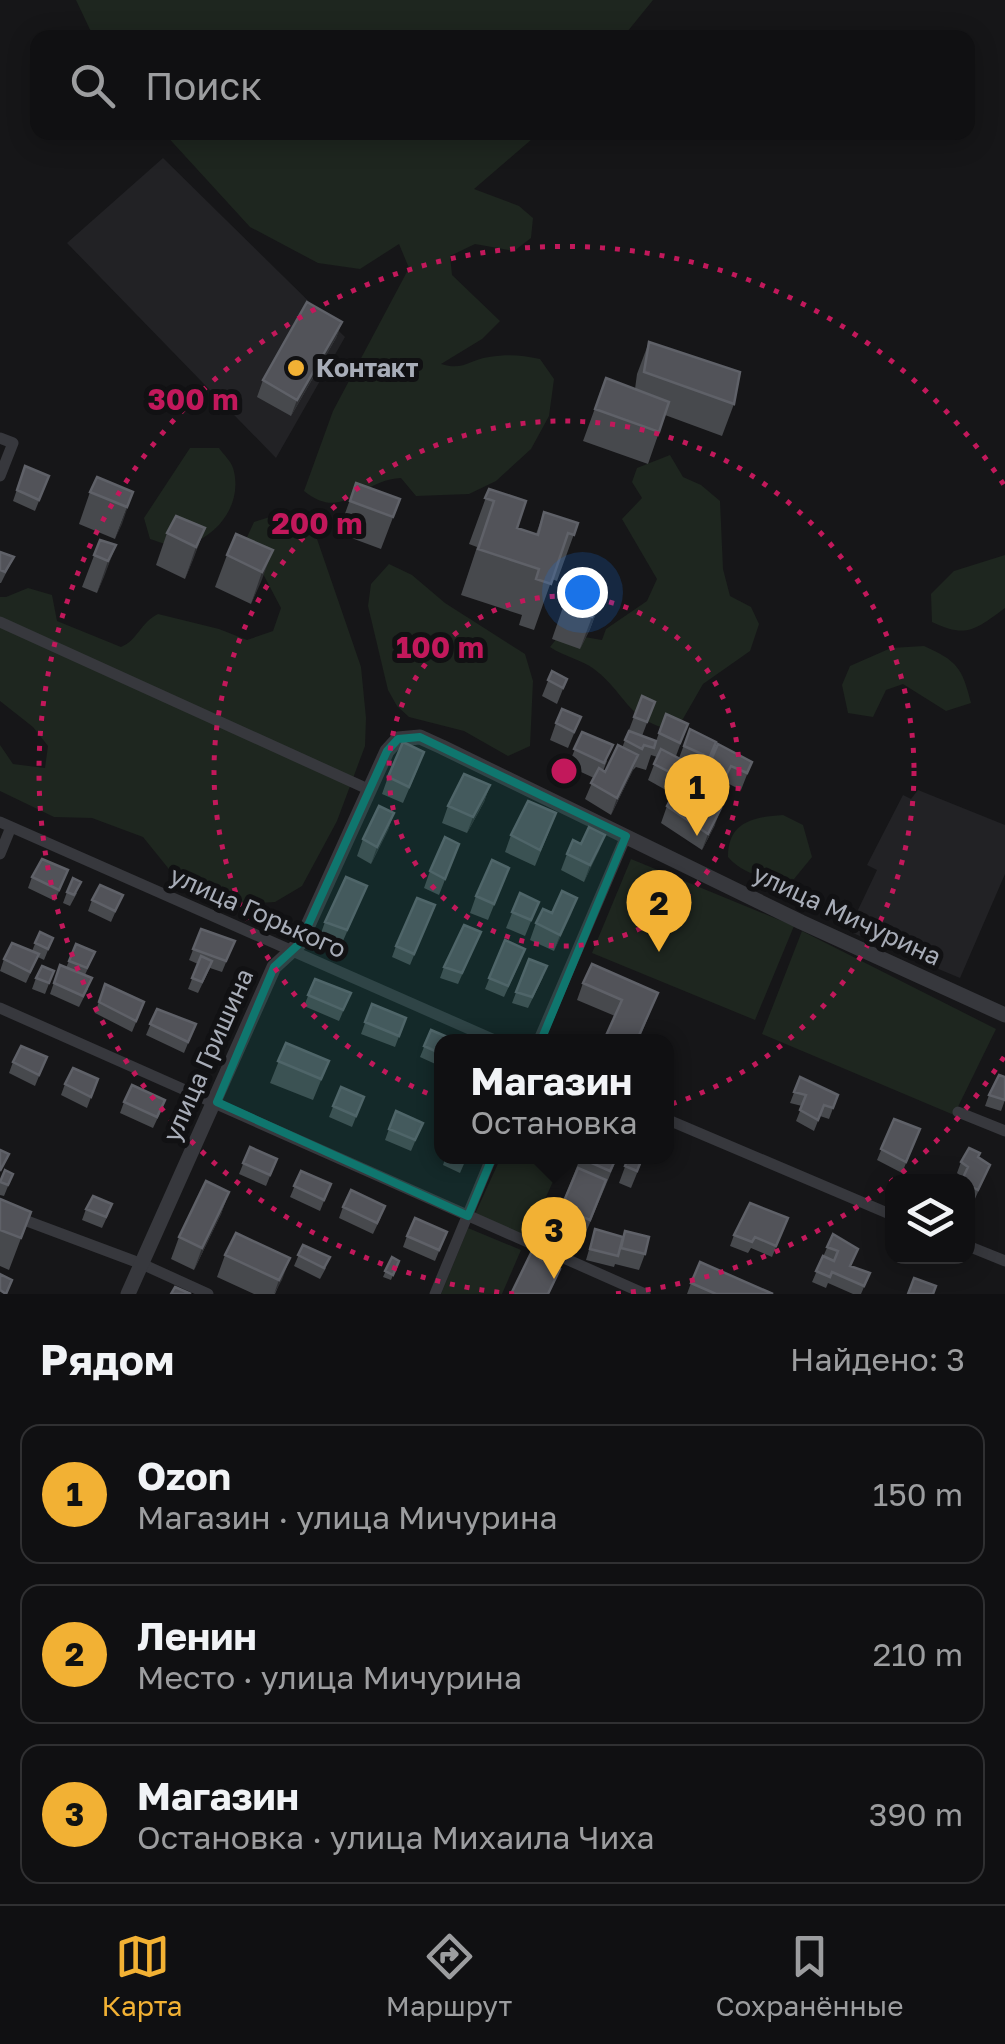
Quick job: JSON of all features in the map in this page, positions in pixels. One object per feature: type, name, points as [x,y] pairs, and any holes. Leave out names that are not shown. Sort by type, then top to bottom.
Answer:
[{"type":"street","points":[[0,438],[14,443],[0,476]]},
{"type":"street","points":[[0,622],[370,790]]},
{"type":"street","name":"улица Мичурина","points":[[398,739],[420,737],[801,922],[1005,1015]]},
{"type":"street","name":"улица Гришина","points":[[128,1294],[274,967],[300,943],[386,751],[398,739]]},
{"type":"street","points":[[0,854],[6,824]]},
{"type":"street","name":"улица Горького","points":[[6,824],[481,1034]]},
{"type":"street","points":[[541,1034],[626,836]]},
{"type":"street","points":[[0,1008],[644,1294]]},
{"type":"street","points":[[958,1112],[1005,1131]]},
{"type":"street","points":[[674,1123],[885,1212]]},
{"type":"street","points":[[434,1294],[489,1164]]},
{"type":"street","points":[[0,1210],[142,1264],[208,1294]]},
{"type":"street","points":[[975,1249],[1005,1261]]},
{"type":"highlighted area","points":[[420,737],[626,836],[468,1216],[217,1102],[274,967],[300,943],[387,751],[398,739]]},
{"type":"shaded area","points":[[76,0],[653,0],[629,30],[90,30]]},
{"type":"shaded area","points":[[170,140],[531,140],[474,189],[519,206],[533,218],[531,238],[514,251],[475,244],[450,256],[452,275],[500,321],[482,339],[441,364],[461,366],[502,355],[540,359],[554,379],[549,416],[531,449],[496,481],[469,494],[416,496],[401,478],[386,480],[330,503],[304,491],[333,411],[409,268],[399,244],[360,269],[318,263],[250,227]]},
{"type":"shaded area","points":[[163,158],[345,337],[276,458],[67,243]]},
{"type":"shaded area","points":[[190,448],[219,448],[231,463],[235,481],[231,507],[216,528],[194,542],[177,546],[150,539],[144,518]]},
{"type":"shaded area","points":[[670,455],[683,477],[701,485],[720,501],[723,569],[730,596],[751,607],[759,624],[750,651],[703,684],[676,731],[647,721],[594,669],[550,647],[561,633],[602,640],[606,629],[647,601],[657,579],[622,519],[642,498],[632,482],[637,468]]},
{"type":"shaded area","points":[[282,513],[305,521],[316,536],[361,667],[366,718],[365,746],[337,821],[302,886],[275,902],[241,904],[206,896],[181,884],[143,837],[92,818],[54,817],[0,791],[0,745],[13,764],[45,768],[48,746],[33,727],[0,701],[0,597],[28,588],[52,595],[57,621],[121,647],[158,614],[247,640],[273,631],[281,608],[243,546],[254,522]]},
{"type":"shaded area","points":[[1005,555],[1005,608],[963,631],[932,622],[931,594],[954,571]]},
{"type":"shaded area","points":[[389,564],[412,575],[445,603],[525,654],[533,681],[530,746],[508,756],[464,731],[409,717],[397,706],[388,690],[368,606],[371,584]]},
{"type":"shaded area","points":[[924,646],[956,667],[971,703],[946,711],[903,684],[886,690],[873,717],[848,713],[842,685],[850,666],[891,648]]},
{"type":"shaded area","points":[[918,790],[1005,825],[1005,874],[960,978],[848,931],[877,870],[867,865],[903,795],[911,799]]},
{"type":"shaded area","points":[[783,815],[803,825],[812,857],[794,879],[750,872],[728,857],[737,829],[752,820]]},
{"type":"shaded area","points":[[631,859],[794,926],[755,1020],[592,953]]},
{"type":"shaded area","points":[[802,931],[996,1029],[954,1115],[762,1034]]},
{"type":"shaded area","points":[[498,1164],[561,1164],[528,1237],[475,1214]]},
{"type":"shaded area","points":[[468,1228],[521,1250],[502,1294],[441,1294]]},
{"type":"building","name":"Контакт","points":[[307,302],[342,322],[297,400],[263,380]]},
{"type":"building","points":[[649,342],[740,372],[734,404],[644,372]]},
{"type":"building","points":[[606,378],[669,402],[659,432],[595,409]]},
{"type":"building","points":[[25,466],[49,476],[39,500],[17,490]]},
{"type":"building","points":[[97,477],[133,492],[127,507],[90,492]]},
{"type":"building","points":[[356,483],[400,499],[393,517],[350,501]]},
{"type":"building","points":[[489,489],[526,501],[517,528],[538,535],[544,512],[578,523],[574,535],[568,533],[551,584],[536,579],[539,569],[478,549],[494,501],[485,498]]},
{"type":"building","points":[[176,516],[205,528],[196,547],[167,533]]},
{"type":"building","points":[[236,534],[273,550],[262,572],[227,555]]},
{"type":"building","points":[[100,540],[116,545],[108,561],[94,555]]},
{"type":"building","points":[[0,552],[14,557],[5,572],[0,570]]},
{"type":"building","points":[[572,587],[602,597],[592,617],[563,607]]},
{"type":"building","points":[[552,671],[567,679],[563,688],[548,680]]},
{"type":"building","points":[[642,696],[655,702],[647,722],[634,717]]},
{"type":"building","points":[[562,709],[581,717],[574,732],[556,723]]},
{"type":"building","points":[[666,714],[688,724],[680,743],[659,733]]},
{"type":"building","points":[[690,729],[716,742],[706,766],[701,763],[704,755],[684,746]]},
{"type":"building","points":[[629,731],[656,741],[654,748],[644,745],[642,749],[625,740]]},
{"type":"building","points":[[582,732],[613,745],[604,763],[574,749]]},
{"type":"building","points":[[403,742],[424,752],[409,787],[388,777]]},
{"type":"building","points":[[718,744],[752,762],[747,773],[731,766],[725,777],[708,767]]},
{"type":"building","points":[[618,745],[638,755],[617,798],[591,783],[599,768],[605,772]]},
{"type":"building","points":[[661,749],[686,762],[679,777],[654,764]]},
{"type":"building","points":[[691,764],[708,773],[702,786],[685,778]]},
{"type":"building","points":[[464,774],[490,785],[473,817],[448,806]]},
{"type":"building","points":[[714,774],[722,778],[715,794],[706,790]]},
{"type":"building","points":[[679,783],[721,808],[708,834],[667,806]]},
{"type":"building","points":[[528,801],[556,813],[540,850],[511,835]]},
{"type":"building","points":[[379,806],[394,813],[377,847],[363,839]]},
{"type":"building","points":[[589,827],[605,835],[590,865],[567,854],[573,840],[581,844]]},
{"type":"building","points":[[445,837],[459,844],[445,879],[430,871]]},
{"type":"building","points":[[42,859],[68,870],[59,890],[32,877]]},
{"type":"building","points":[[492,860],[509,868],[494,904],[476,896]]},
{"type":"building","points":[[346,877],[367,886],[347,930],[325,922]]},
{"type":"building","points":[[73,878],[81,882],[74,895],[67,892]]},
{"type":"building","points":[[100,885],[123,895],[115,911],[92,900]]},
{"type":"building","points":[[562,891],[577,898],[560,935],[536,923],[543,909],[552,913]]},
{"type":"building","points":[[520,893],[539,902],[531,920],[512,912]]},
{"type":"building","points":[[417,898],[435,905],[414,954],[396,946]]},
{"type":"building","points":[[464,925],[481,932],[462,973],[444,967]]},
{"type":"building","points":[[201,929],[235,941],[226,961],[193,949]]},
{"type":"building","points":[[40,932],[53,938],[48,949],[35,943]]},
{"type":"building","points":[[505,940],[525,949],[508,986],[489,978]]},
{"type":"building","points":[[12,943],[39,954],[30,972],[4,959]]},
{"type":"building","points":[[76,944],[95,952],[87,968],[69,961]]},
{"type":"building","points":[[201,956],[212,961],[202,982],[192,978]]},
{"type":"building","points":[[529,959],[547,966],[532,997],[516,992]]},
{"type":"building","points":[[592,964],[658,993],[640,1034],[607,1034],[622,1000],[583,983]]},
{"type":"building","points":[[60,965],[92,978],[83,996],[54,983]]},
{"type":"building","points":[[42,966],[54,971],[49,983],[36,978]]},
{"type":"building","points":[[315,979],[351,993],[343,1010],[308,995]]},
{"type":"building","points":[[105,984],[144,1002],[136,1021],[99,1002]]},
{"type":"building","points":[[372,1004],[406,1018],[399,1036],[365,1022]]},
{"type":"building","points":[[157,1009],[196,1024],[188,1042],[150,1024]]},
{"type":"building","points":[[431,1030],[440,1034],[434,1034],[434,1050],[424,1046]]},
{"type":"building","points":[[286,1043],[329,1061],[321,1079],[278,1061]]},
{"type":"building","points":[[21,1046],[47,1057],[39,1075],[13,1062]]},
{"type":"building","points":[[73,1068],[98,1079],[91,1097],[65,1084]]},
{"type":"building","points":[[999,1075],[1005,1077],[1005,1100],[989,1095]]},
{"type":"building","points":[[800,1077],[838,1095],[833,1108],[824,1105],[818,1120],[800,1110],[806,1095],[794,1092]]},
{"type":"building","points":[[132,1085],[165,1100],[157,1117],[124,1102]]},
{"type":"building","points":[[341,1087],[364,1097],[356,1116],[333,1106]]},
{"type":"building","points":[[396,1111],[423,1123],[415,1140],[389,1129]]},
{"type":"building","points":[[894,1119],[920,1129],[906,1162],[881,1149]]},
{"type":"building","points":[[250,1147],[277,1159],[270,1175],[243,1163]]},
{"type":"building","points":[[969,1148],[980,1153],[978,1157],[990,1165],[978,1190],[975,1174],[965,1174],[968,1167],[961,1162]]},
{"type":"building","points":[[0,1150],[9,1154],[0,1171]]},
{"type":"building","points":[[594,1164],[613,1164],[610,1171]]},
{"type":"building","points":[[626,1164],[640,1164],[637,1171]]},
{"type":"building","points":[[578,1168],[606,1180],[590,1220],[561,1208]]},
{"type":"building","points":[[5,1170],[13,1174],[8,1185],[0,1182]]},
{"type":"building","points":[[301,1171],[331,1184],[324,1200],[294,1186]]},
{"type":"building","points":[[206,1181],[229,1192],[202,1248],[179,1237]]},
{"type":"building","points":[[351,1190],[385,1206],[377,1223],[343,1207]]},
{"type":"building","points":[[93,1196],[112,1204],[106,1217],[86,1209]]},
{"type":"building","points":[[0,1199],[31,1212],[21,1238],[0,1230]]},
{"type":"building","points":[[750,1203],[788,1218],[776,1246],[755,1237],[752,1242],[734,1235]]},
{"type":"building","points":[[559,1214],[576,1221],[567,1241],[550,1234]]},
{"type":"building","points":[[415,1218],[447,1232],[439,1250],[407,1236]]},
{"type":"building","points":[[595,1229],[623,1237],[618,1256],[590,1249]]},
{"type":"building","points":[[625,1231],[649,1237],[645,1254],[621,1248]]},
{"type":"building","points":[[236,1233],[290,1258],[279,1280],[225,1255]]},
{"type":"building","points":[[833,1234],[858,1249],[850,1266],[870,1273],[864,1286],[832,1272],[830,1277],[816,1271],[823,1256],[834,1261],[838,1251],[827,1247]]},
{"type":"building","points":[[303,1245],[330,1257],[324,1268],[298,1255]]},
{"type":"building","points":[[533,1249],[542,1253],[540,1259],[560,1269],[548,1294],[511,1294]]},
{"type":"building","points":[[392,1257],[399,1261],[393,1275],[385,1271]]},
{"type":"building","points":[[700,1262],[773,1294],[716,1294],[691,1283]]},
{"type":"building","points":[[0,1274],[12,1280],[6,1294],[0,1290]]},
{"type":"building","points":[[914,1278],[936,1286],[933,1294],[908,1294]]},
{"type":"building","points":[[175,1287],[191,1294],[171,1294]]},
{"type":"place","name":"Контакт","points":[[296,368]]},
{"type":"place","name":"Ozon","points":[[697,836]]},
{"type":"place","name":"Ленин","points":[[659,952]]},
{"type":"place","name":"Магазин","points":[[554,1279]]}]
